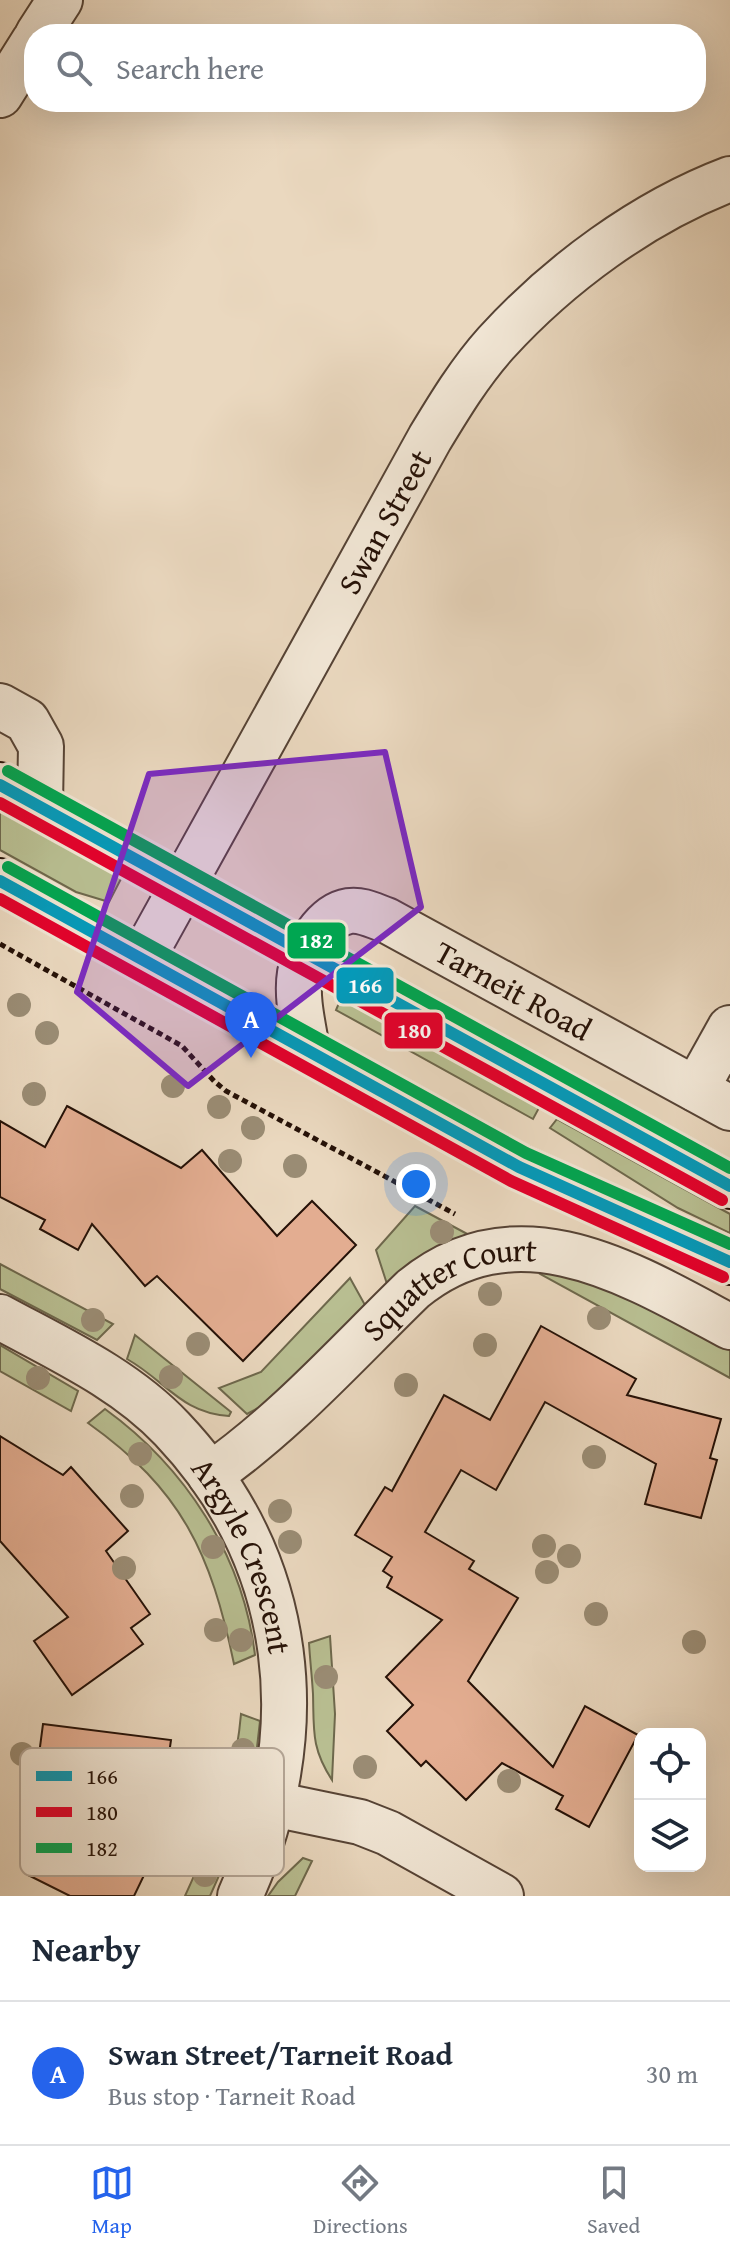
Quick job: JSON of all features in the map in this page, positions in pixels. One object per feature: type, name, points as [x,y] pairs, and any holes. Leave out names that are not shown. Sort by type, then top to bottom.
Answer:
[{"type":"street","points":[[44,24],[60,0]]},
{"type":"street","points":[[0,95],[24,57]]},
{"type":"street","name":"Swan Street","points":[[142,959],[457,393],[527,311],[575,270],[666,210],[730,179]]},
{"type":"street","points":[[0,706],[27,721],[41,746],[40,806]]},
{"type":"street","points":[[0,785],[730,1186]]},
{"type":"street","points":[[0,881],[519,1167],[730,1262]]},
{"type":"street","name":"Tarneit Road","points":[[306,952],[327,922],[348,911],[365,912],[386,920],[713,1099]]},
{"type":"street","points":[[306,952],[300,974],[307,1049]]},
{"type":"street","points":[[713,1099],[730,1028]]},
{"type":"street","name":"Squatter Court","points":[[210,1475],[257,1442],[296,1407],[387,1314],[432,1274],[457,1261],[501,1249],[568,1253],[599,1263],[730,1327]]},
{"type":"street","name":"Argyle Crescent","points":[[0,1317],[104,1374],[140,1400],[172,1428],[210,1475],[238,1519],[257,1557],[277,1629],[286,1703],[284,1748]]},
{"type":"street","points":[[284,1806],[360,1822],[388,1833],[501,1896]]},
{"type":"street","name":"Argyle Crescent","points":[[240,1896],[249,1876]]},
{"type":"path","points":[[0,944],[182,1046],[226,1091],[515,1249]]},
{"type":"highlighted area","points":[[385,752],[421,907],[188,1086],[77,992],[149,774]]},
{"type":"green space","points":[[0,810],[122,877],[109,902],[76,892],[0,850]]},
{"type":"green space","points":[[342,996],[540,1106],[533,1119],[336,1010]]},
{"type":"green space","points":[[557,1119],[730,1214],[730,1233],[678,1208],[550,1128]]},
{"type":"green space","points":[[415,1206],[471,1236],[425,1254],[387,1284],[376,1250]]},
{"type":"green space","points":[[0,1264],[113,1324],[97,1340],[0,1289]]},
{"type":"green space","points":[[545,1266],[561,1268],[730,1344],[730,1378],[540,1274]]},
{"type":"green space","points":[[350,1278],[365,1305],[269,1402],[247,1414],[219,1388],[261,1372]]},
{"type":"green space","points":[[135,1335],[231,1412],[229,1416],[198,1409],[127,1359]]},
{"type":"green space","points":[[0,1345],[78,1391],[71,1411],[0,1371]]},
{"type":"green space","points":[[105,1409],[160,1458],[206,1516],[238,1583],[255,1655],[234,1664],[215,1589],[188,1527],[147,1473],[88,1423]]},
{"type":"green space","points":[[330,1636],[335,1714],[332,1780],[320,1758],[315,1738],[309,1643]]},
{"type":"green space","points":[[241,1714],[260,1721],[257,1748],[236,1748]]},
{"type":"green space","points":[[303,1858],[312,1861],[295,1896],[268,1896],[278,1882]]},
{"type":"green space","points":[[194,1876],[219,1876],[210,1896],[185,1896]]},
{"type":"building","points":[[67,1106],[181,1168],[202,1150],[277,1236],[312,1201],[356,1245],[243,1361],[157,1276],[145,1286],[92,1224],[78,1250],[40,1229],[45,1220],[0,1197],[0,1121],[45,1147]]},
{"type":"building","points":[[541,1326],[636,1379],[627,1395],[721,1419],[710,1458],[717,1460],[701,1518],[645,1504],[656,1464],[545,1402],[496,1490],[461,1470],[425,1532],[474,1561],[469,1569],[518,1598],[468,1681],[553,1767],[585,1706],[634,1733],[634,1743],[589,1827],[556,1809],[563,1796],[502,1763],[466,1800],[426,1761],[421,1766],[387,1731],[413,1705],[386,1677],[442,1620],[387,1587],[392,1577],[383,1571],[392,1557],[355,1535],[385,1487],[392,1491],[444,1395],[490,1420]]},
{"type":"building","points":[[0,1436],[63,1475],[71,1467],[128,1531],[106,1551],[150,1614],[131,1628],[143,1644],[72,1695],[34,1641],[68,1617],[0,1541]]},
{"type":"building","points":[[43,1724],[171,1740],[170,1748],[40,1748]]},
{"type":"building","points":[[30,1876],[144,1876],[134,1896],[70,1896]]},
{"type":"transit line","name":"182","points":[[8,771],[730,1168]]},
{"type":"transit line","name":"166","points":[[0,785],[730,1186]]},
{"type":"transit line","name":"180","points":[[0,803],[722,1200]]},
{"type":"transit line","name":"182","points":[[8,867],[526,1153],[730,1244]]},
{"type":"transit line","name":"166","points":[[0,881],[519,1167],[730,1262]]},
{"type":"transit line","name":"180","points":[[0,899],[511,1181],[723,1277]]},
{"type":"place","name":"Swan Street/Tarneit Road","points":[[251,1058]]}]
